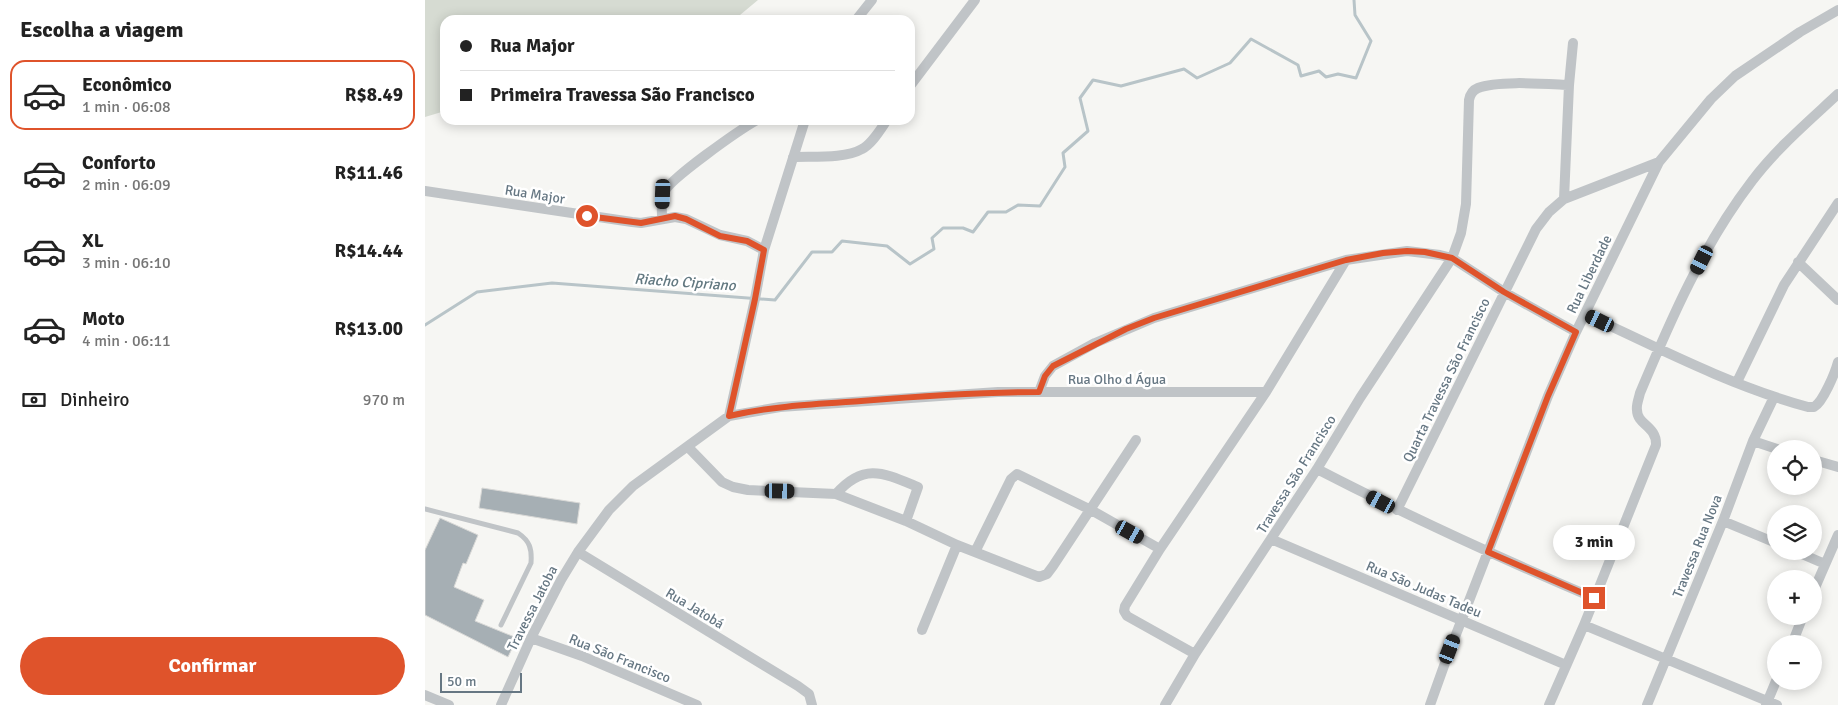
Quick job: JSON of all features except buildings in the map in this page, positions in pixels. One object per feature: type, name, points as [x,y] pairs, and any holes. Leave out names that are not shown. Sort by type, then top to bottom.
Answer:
[{"type":"street","points":[[860,15],[872,0]]},
{"type":"street","points":[[915,79],[975,0]]},
{"type":"street","name":"Rua Liberdade","points":[[1430,705],[1548,396],[1576,332],[1659,162],[1711,99],[1735,76],[1800,32],[1838,10]]},
{"type":"street","points":[[1564,200],[1569,85],[1573,44]]},
{"type":"street","name":"Travessa São Francisco","points":[[1165,705],[1195,654],[1271,540],[1360,398],[1452,258],[1465,218],[1469,100],[1471,94],[1477,88],[1523,83],[1569,85]]},
{"type":"street","points":[[1549,705],[1584,625],[1656,445],[1655,434],[1641,420],[1637,410],[1640,393],[1659,349],[1709,247],[1733,208],[1773,156],[1838,94]]},
{"type":"street","points":[[662,218],[663,194],[671,183],[749,125]]},
{"type":"street","points":[[729,416],[764,250],[803,125]]},
{"type":"street","points":[[793,157],[855,152],[863,149],[870,143],[883,125]]},
{"type":"street","name":"Quarta Travessa São Francisco","points":[[1397,510],[1536,229],[1549,212],[1564,200],[1659,162]]},
{"type":"street","name":"Rua Major","points":[[425,191],[641,223],[675,216],[686,219],[720,236],[747,241],[764,250]]},
{"type":"street","points":[[1737,382],[1780,293],[1798,262],[1838,203]]},
{"type":"street","points":[[1039,392],[1045,376],[1053,366],[1126,329],[1154,318],[1346,260],[1407,251],[1425,252],[1452,258],[1504,292],[1576,332]]},
{"type":"street","points":[[1195,654],[1127,616],[1124,611],[1128,599],[1266,392],[1346,260]]},
{"type":"street","points":[[1798,262],[1838,300]]},
{"type":"street","points":[[1585,314],[1659,349],[1737,382],[1774,397],[1814,407],[1820,402],[1837,369]]},
{"type":"street","name":"Rua Olho d Água","points":[[729,416],[761,409],[971,393],[1266,392]]},
{"type":"street","name":"Travessa Rua Nova","points":[[1647,705],[1723,521],[1753,441],[1774,397]]},
{"type":"street","name":"Travessa Jatoba","points":[[501,705],[531,638],[561,580],[578,552],[621,496],[729,416]]},
{"type":"street","points":[[688,447],[722,482],[733,487],[748,490],[836,494],[906,521],[957,545],[1032,575],[1043,576],[1053,566],[1136,440]]},
{"type":"street","points":[[1753,441],[1767,446]]},
{"type":"street","points":[[1822,462],[1838,467]]},
{"type":"street","points":[[1317,469],[1397,510],[1594,598]]},
{"type":"street","points":[[836,494],[850,480],[869,472],[889,475],[918,487],[906,521]]},
{"type":"street","points":[[975,552],[1011,479],[1015,475],[1021,475],[1091,510],[1161,549]]},
{"type":"street","points":[[1723,521],[1767,539]]},
{"type":"street","points":[[1822,571],[1838,535]]},
{"type":"street","name":"Rua São Judas Tadeu","points":[[1271,540],[1567,666]]},
{"type":"street","points":[[922,630],[957,545]]},
{"type":"street","name":"Rua Jatobá","points":[[578,552],[798,686],[809,694],[812,705]]},
{"type":"street","points":[[1816,560],[1825,564]]},
{"type":"street","points":[[1584,625],[1770,704],[1774,690]]},
{"type":"street","name":"Rua São Francisco","points":[[531,638],[582,656],[697,705]]},
{"type":"street","points":[[425,695],[449,705]]},
{"type":"lane","points":[[425,509],[518,533],[529,543],[532,551],[531,563],[501,625]]},
{"type":"shaded area","points":[[425,0],[758,0],[740,15],[440,15],[440,112],[425,117]]},
{"type":"waterway","name":"Riacho Cipriano","points":[[425,325],[477,292],[552,283],[775,300],[812,252],[832,252],[842,241],[887,246],[910,264],[934,249],[932,238],[943,228],[963,228],[973,232],[988,212],[1006,212],[1018,205],[1040,206],[1065,167],[1063,153],[1088,131],[1080,98],[1093,80],[1121,86],[1184,69],[1197,78],[1230,63],[1251,39],[1298,65],[1301,76],[1319,71],[1326,77],[1338,74],[1356,78],[1371,41],[1355,15],[1354,0]]},
{"type":"route","points":[[587,216],[641,223],[675,216],[686,219],[720,236],[747,241],[764,250],[729,416],[752,410],[816,404],[998,392],[1039,392],[1045,376],[1053,366],[1110,336],[1154,318],[1346,260],[1383,253],[1407,251],[1425,252],[1452,258],[1504,292],[1576,332],[1548,396],[1488,552],[1594,598]]}]
